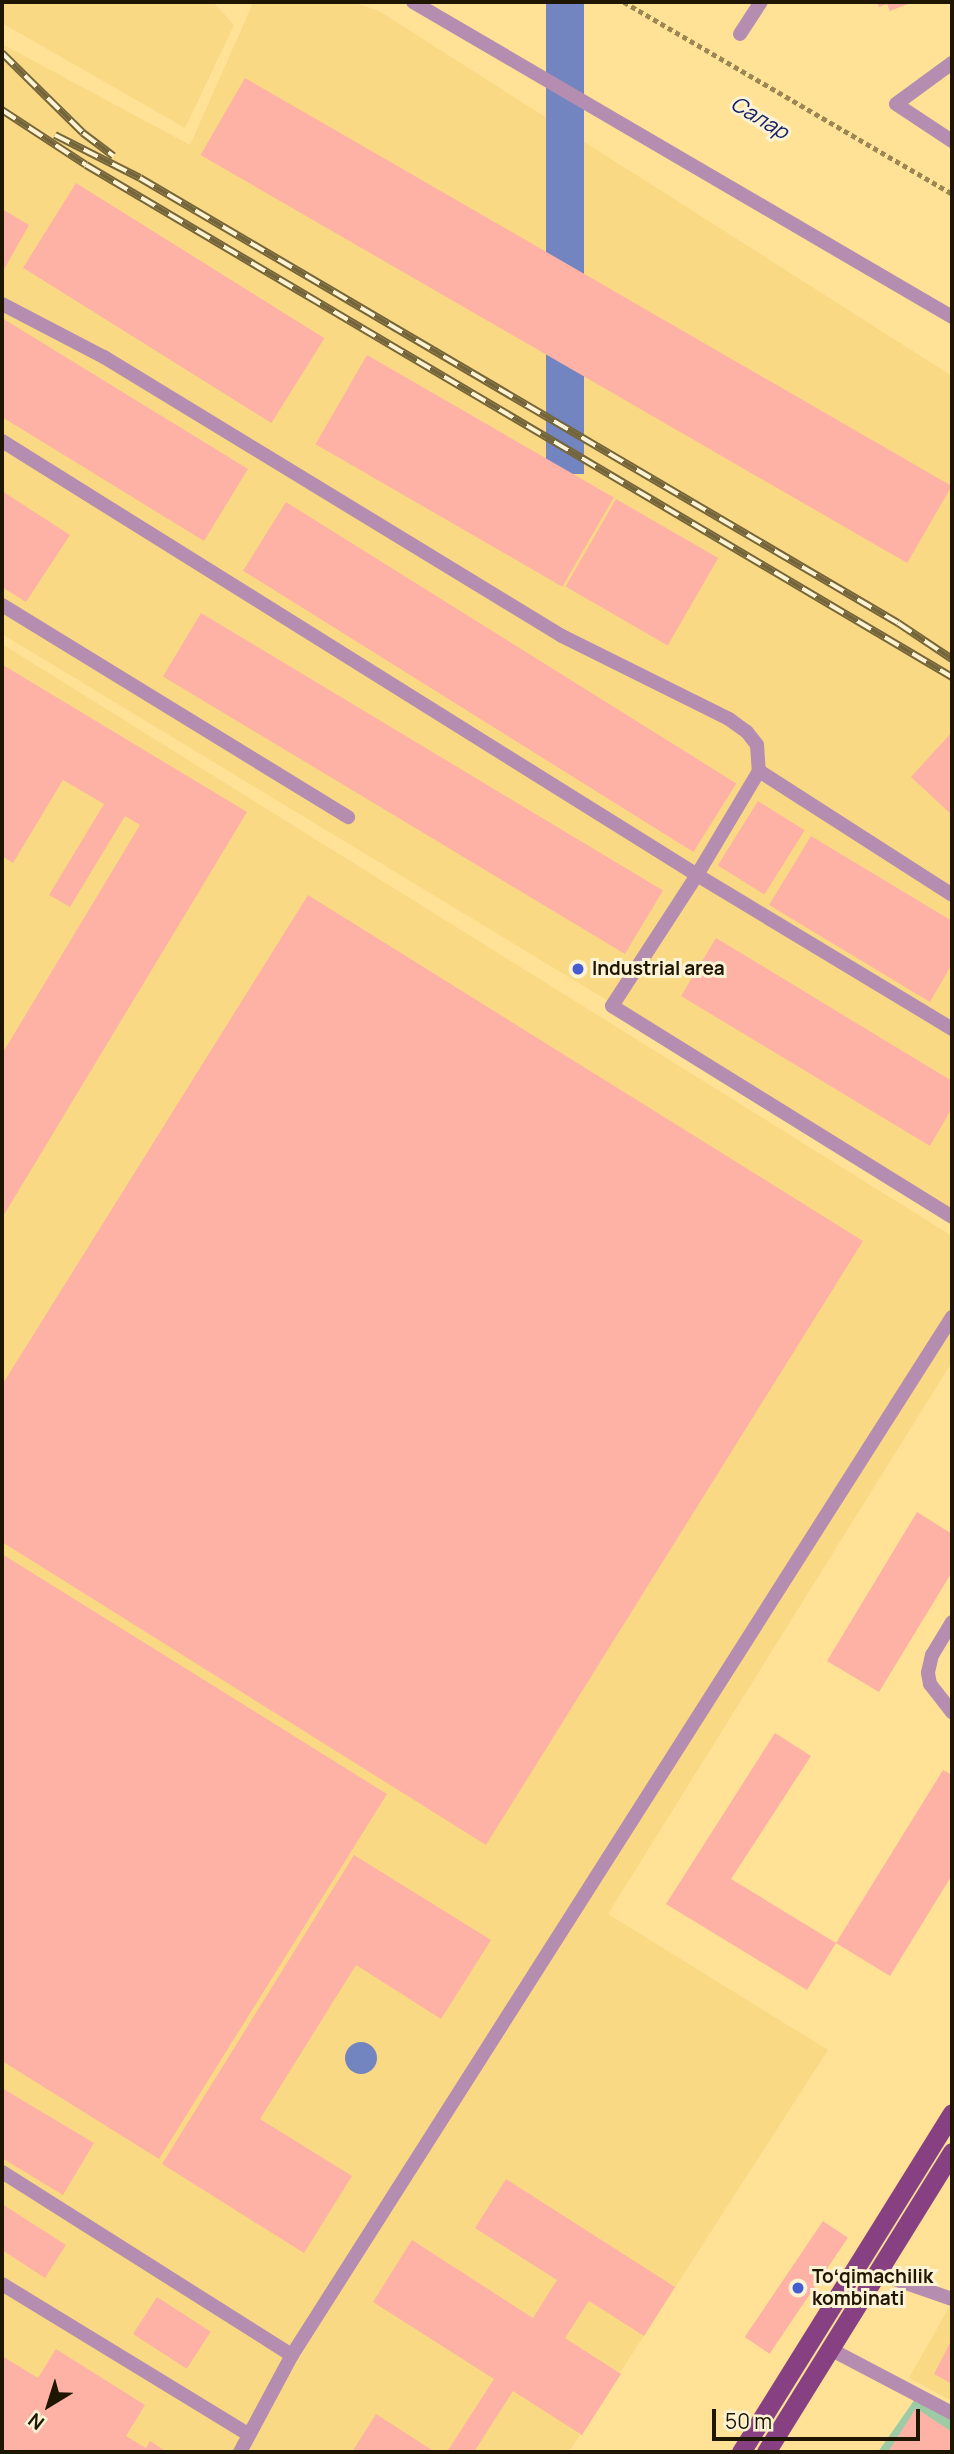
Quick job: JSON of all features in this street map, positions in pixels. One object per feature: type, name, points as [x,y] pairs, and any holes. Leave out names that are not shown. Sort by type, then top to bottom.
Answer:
[{"type":"main road","points":[[766,2452],[877,2273],[952,2113]]},
{"type":"main road","points":[[741,2452],[907,2206],[952,2152]]},
{"type":"lane","points":[[413,2],[952,317]]},
{"type":"lane","points":[[740,34],[761,2]]},
{"type":"lane","points":[[952,63],[896,104],[952,141]]},
{"type":"lane","points":[[2,304],[104,357],[562,636],[729,719],[747,732],[757,745],[759,771],[697,875],[612,1006],[952,1217]]},
{"type":"lane","points":[[2,441],[697,875],[952,1029]]},
{"type":"lane","points":[[2,605],[348,817]]},
{"type":"lane","points":[[759,771],[952,895]]},
{"type":"lane","points":[[240,2452],[292,2356],[952,1317]]},
{"type":"lane","points":[[952,1622],[932,1655],[928,1673],[930,1684],[952,1712]]},
{"type":"lane","points":[[2,2172],[292,2356]]},
{"type":"lane","points":[[877,2273],[952,2299]]},
{"type":"lane","points":[[2,2284],[249,2435]]},
{"type":"lane","points":[[830,2349],[952,2413]]},
{"type":"path","points":[[624,2],[952,194]]},
{"type":"shaded area","points":[[2,2],[213,2],[234,25],[185,128],[2,23]]},
{"type":"shaded area","points":[[353,2],[379,11],[952,376],[952,1209],[2,634],[2,44],[190,145],[253,3]]},
{"type":"shaded area","points":[[2,644],[952,1236],[952,1362],[608,1914],[828,2050],[569,2452],[2,2452]]},
{"type":"shaded area","points":[[952,2302],[952,2401],[909,2378]]},
{"type":"green space","points":[[915,2399],[952,2419],[952,2452],[878,2452]]},
{"type":"water","points":[[546,2],[584,2],[584,474],[546,474]]},
{"type":"water","points":[[361,2042],[372,2047],[377,2058],[372,2069],[361,2074],[350,2069],[345,2058],[350,2047]]},
{"type":"building","points":[[877,2],[913,2],[890,11],[887,4],[879,7]]},
{"type":"building","points":[[245,78],[952,486],[907,563],[200,155]]},
{"type":"building","points":[[76,183],[324,338],[271,423],[23,268]]},
{"type":"building","points":[[2,209],[29,225],[2,273]]},
{"type":"building","points":[[2,318],[248,469],[204,541],[2,417]]},
{"type":"building","points":[[367,355],[614,498],[562,587],[316,444]]},
{"type":"building","points":[[2,491],[70,535],[26,602],[2,587]]},
{"type":"building","points":[[616,499],[718,558],[668,645],[566,586]]},
{"type":"building","points":[[286,502],[736,783],[693,852],[243,571]]},
{"type":"building","points":[[201,613],[663,891],[625,954],[163,676]]},
{"type":"building","points":[[3,665],[247,812],[2,1218],[2,1054],[140,825],[125,816],[70,907],[49,895],[104,804],[63,780],[13,863],[2,856]]},
{"type":"building","points":[[952,732],[952,815],[911,777]]},
{"type":"building","points":[[758,801],[805,830],[764,895],[718,865]]},
{"type":"building","points":[[811,836],[952,921],[952,964],[930,1002],[769,905]]},
{"type":"building","points":[[308,895],[863,1241],[486,1845],[2,1542],[2,1385]]},
{"type":"building","points":[[716,938],[952,1081],[952,1108],[930,1146],[681,996]]},
{"type":"building","points":[[917,1512],[952,1534],[952,1572],[879,1692],[827,1661]]},
{"type":"building","points":[[2,1554],[387,1794],[159,2159],[2,2061]]},
{"type":"building","points":[[775,1733],[811,1756],[731,1879],[836,1943],[807,1990],[666,1904]]},
{"type":"building","points":[[943,1770],[952,1775],[952,1875],[890,1976],[836,1943]]},
{"type":"building","points":[[354,1855],[491,1940],[441,2019],[356,1965],[260,2119],[352,2176],[304,2253],[162,2164]]},
{"type":"building","points":[[2,2088],[94,2143],[63,2195],[2,2158]]},
{"type":"building","points":[[506,2179],[675,2287],[644,2336],[589,2301],[565,2338],[621,2374],[582,2435],[513,2391],[474,2452],[447,2452],[494,2379],[373,2302],[412,2240],[533,2318],[557,2280],[475,2228]]},
{"type":"building","points":[[2,2204],[66,2245],[45,2278],[2,2250]]},
{"type":"building","name":"Toʻqimachilik kombinati","points":[[823,2221],[848,2238],[770,2354],[745,2337]]},
{"type":"building","points":[[157,2297],[211,2332],[187,2369],[133,2334]]},
{"type":"building","points":[[952,2339],[952,2384],[934,2374]]},
{"type":"building","points":[[56,2349],[145,2405],[126,2436],[146,2448],[150,2441],[167,2452],[2,2452],[2,2356],[38,2378]]},
{"type":"building","points":[[916,2408],[952,2432],[952,2452],[888,2452]]},
{"type":"building","points":[[376,2414],[435,2452],[352,2452]]},
{"type":"railway","points":[[2,53],[83,133],[113,156]]},
{"type":"railway","points":[[2,110],[86,165],[952,677]]},
{"type":"railway","points":[[55,135],[140,178],[898,623],[952,659]]},
{"type":"place","name":"Industrial area","points":[[578,969]]},
{"type":"place","name":"Toʻqimachilik kombinati","points":[[798,2288]]},
{"type":"water label","name":"Салар","points":[[760,117]]}]
